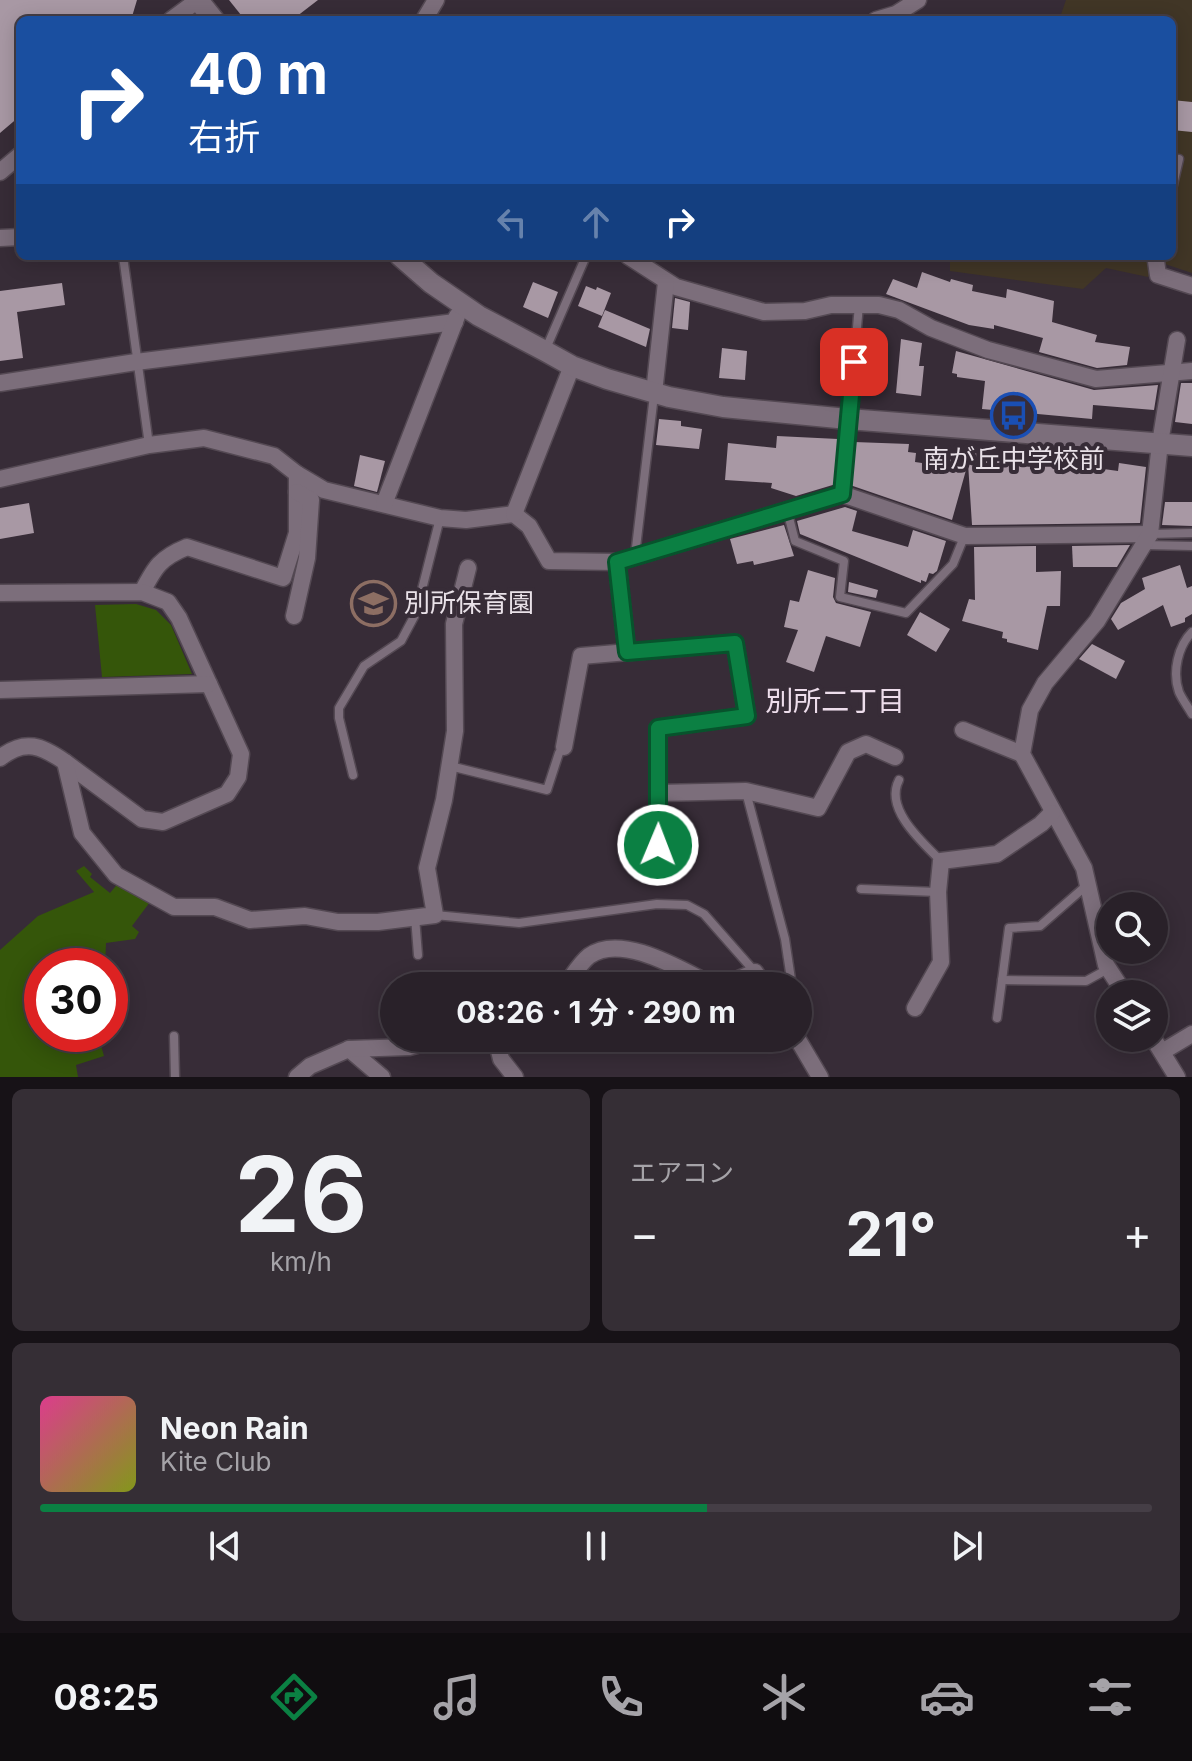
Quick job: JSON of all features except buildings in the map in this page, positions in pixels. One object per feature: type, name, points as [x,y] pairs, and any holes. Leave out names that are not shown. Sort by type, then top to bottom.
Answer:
[{"type":"street","points":[[176,16],[198,0],[211,16]]},
{"type":"street","points":[[889,16],[918,0]]},
{"type":"street","points":[[0,172],[16,158]]},
{"type":"street","points":[[405,260],[458,313]]},
{"type":"street","points":[[634,260],[666,282],[721,302],[764,312],[805,311],[831,305],[879,305],[899,310],[931,328],[988,350],[1096,379],[1192,371]]},
{"type":"street","points":[[1156,260],[1158,275],[1192,286]]},
{"type":"street","points":[[654,393],[666,282]]},
{"type":"street","points":[[384,504],[458,313]]},
{"type":"street","points":[[0,383],[458,313],[479,316],[572,366],[654,393],[723,407],[1192,446]]},
{"type":"street","points":[[1116,980],[1109,969],[1084,868],[1022,754],[1030,710],[1045,683],[1097,621],[1146,540],[1169,372],[1177,340]]},
{"type":"street","points":[[514,514],[572,366]]},
{"type":"street","points":[[0,479],[149,445],[204,438],[274,456],[324,490],[440,518],[466,520],[514,514],[529,526],[549,561],[617,562],[842,494],[965,536],[1146,540]]},
{"type":"street","points":[[142,592],[166,555],[187,547],[283,578],[297,533],[297,474]]},
{"type":"street","points":[[294,616],[307,558],[311,500],[297,492]]},
{"type":"street","points":[[617,562],[627,652]]},
{"type":"street","points":[[65,762],[82,833],[116,875],[174,907],[215,907],[250,920],[305,916],[338,922],[378,922],[435,915],[427,868],[444,800],[455,731],[454,624],[468,568]]},
{"type":"street","points":[[0,593],[142,592],[168,602],[241,754],[238,777],[227,794],[163,822],[142,819],[44,748],[27,746],[0,758]]},
{"type":"street","points":[[564,747],[581,656],[735,643],[747,716],[658,728],[658,871]]},
{"type":"street","points":[[0,690],[209,684]]},
{"type":"street","points":[[963,730],[1022,754]]},
{"type":"street","points":[[659,793],[746,791],[818,808],[848,752],[866,744],[895,757]]},
{"type":"street","points":[[915,1008],[941,962],[938,892],[941,861],[997,854],[1052,813]]},
{"type":"street","points":[[576,972],[587,958],[613,949],[632,950],[657,957],[686,972]]},
{"type":"street","points":[[1168,1042],[1192,1034]]},
{"type":"street","points":[[297,1077],[310,1066],[349,1049],[380,1048]]},
{"type":"street","points":[[349,1049],[382,1077]]},
{"type":"street","points":[[499,1052],[515,1077]]},
{"type":"street","points":[[805,1052],[820,1077]]},
{"type":"street","points":[[1161,1052],[1177,1077]]},
{"type":"lane","points":[[1176,172],[1179,159]]},
{"type":"lane","points":[[123,260],[149,445]]},
{"type":"lane","points":[[545,351],[584,260]]},
{"type":"lane","points":[[842,494],[859,305]]},
{"type":"lane","points":[[635,557],[654,393]]},
{"type":"lane","points":[[787,510],[795,541],[844,561],[840,597],[906,613],[953,564],[965,536]]},
{"type":"lane","points":[[353,775],[339,708],[364,666],[401,641],[416,613],[440,518]]},
{"type":"lane","points":[[1146,540],[1192,533]]},
{"type":"lane","points":[[1146,540],[1192,546]]},
{"type":"lane","points":[[1192,632],[1177,655],[1178,690],[1192,714]]},
{"type":"lane","points":[[449,766],[547,790],[559,753],[564,747]]},
{"type":"lane","points":[[899,780],[896,784],[899,813],[915,835],[941,861]]},
{"type":"lane","points":[[746,791],[785,939],[790,972]]},
{"type":"lane","points":[[997,1018],[1009,928],[1040,926],[1088,885]]},
{"type":"lane","points":[[861,889],[938,892]]},
{"type":"lane","points":[[435,915],[519,923],[657,904],[687,905],[704,914],[753,972]]},
{"type":"lane","points":[[415,916],[418,955]]},
{"type":"lane","points":[[1002,980],[1086,981],[1109,969]]},
{"type":"lane","points":[[174,1036],[175,1077]]},
{"type":"shaded area","points":[[1066,0],[1192,0],[1192,273],[1156,261],[1148,277],[1106,268],[1083,289],[950,271],[950,260],[1176,260],[1176,16],[1060,16]]},
{"type":"green space","points":[[136,604],[156,610],[171,625],[192,674],[102,677],[95,605]]},
{"type":"green space","points":[[84,866],[92,874],[90,877],[110,893],[120,881],[150,902],[132,926],[139,932],[135,939],[106,943],[106,948],[24,948],[24,1052],[103,1052],[104,1056],[76,1065],[78,1077],[0,1077],[0,950],[38,916],[94,892],[76,871]]},
{"type":"place","name":"南が丘中学校前","points":[[1014,416]]},
{"type":"place","name":"別所保育園","points":[[373,603]]},
{"type":"district","name":"別所二丁目","points":[[835,701]]},
{"type":"route","points":[[658,845],[658,728],[747,716],[735,643],[627,652],[617,562],[842,494],[854,362]]}]
